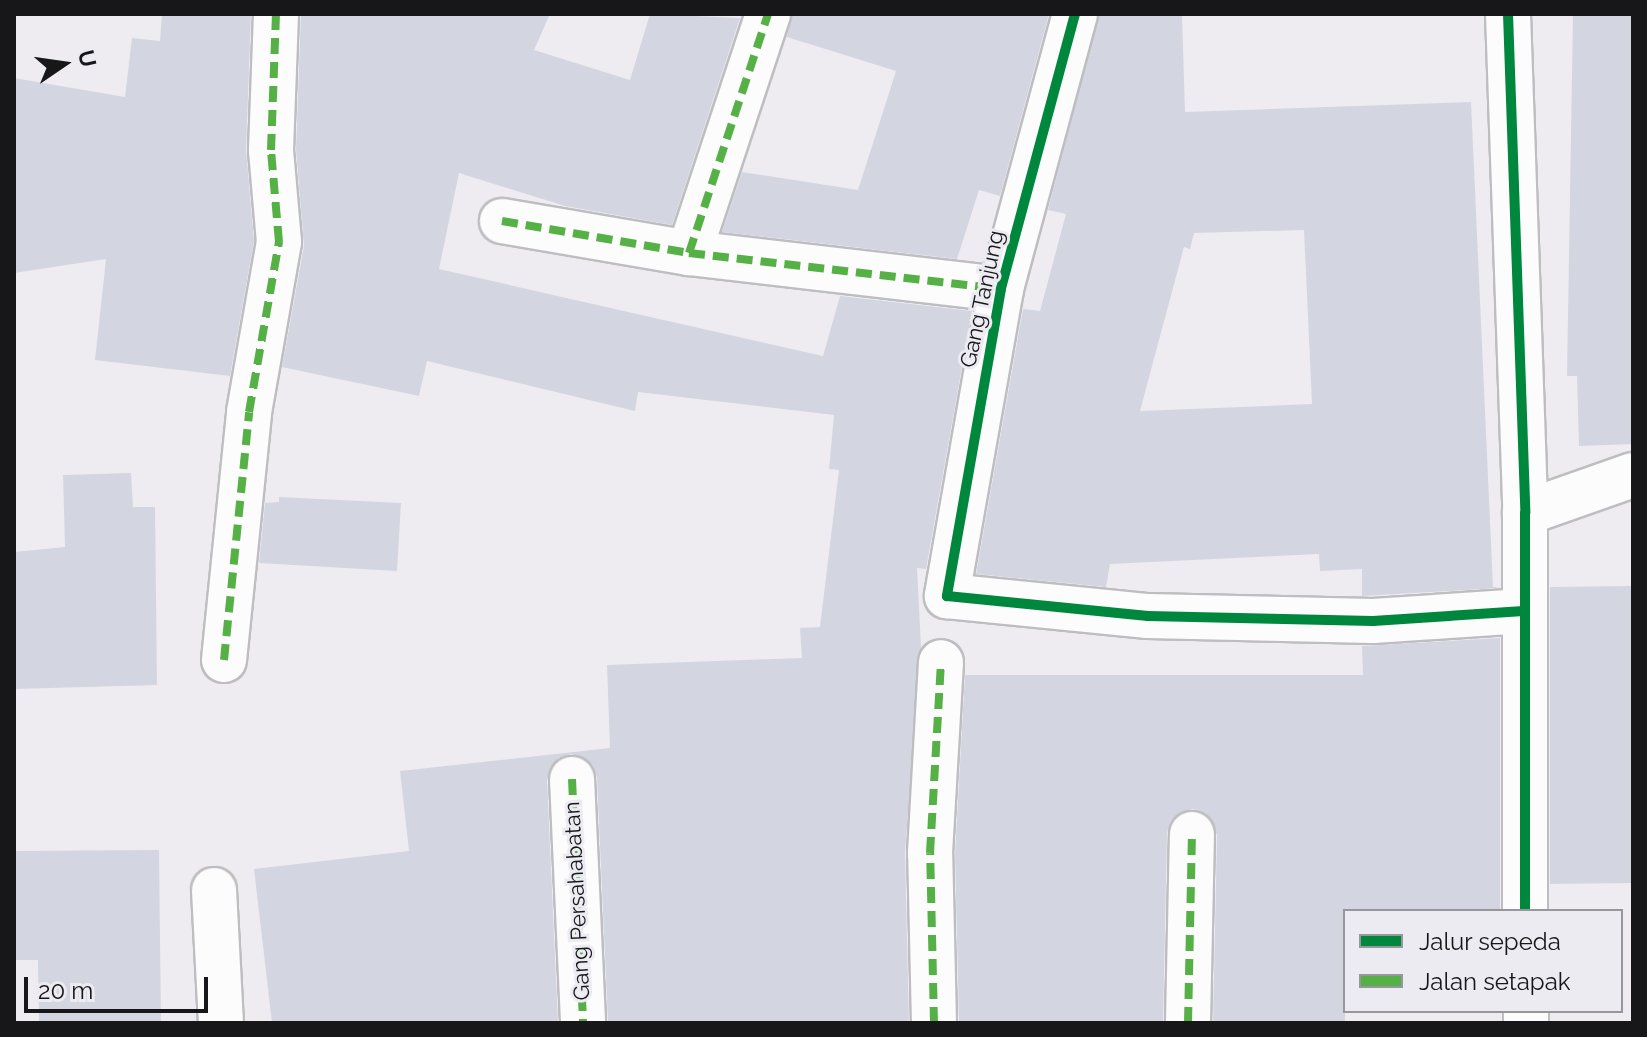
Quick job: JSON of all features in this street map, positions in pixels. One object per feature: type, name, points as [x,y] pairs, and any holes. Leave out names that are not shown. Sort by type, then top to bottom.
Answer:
[{"type":"street","points":[[224,660],[249,412],[279,242],[271,150],[276,14]]},
{"type":"street","points":[[689,253],[768,14]]},
{"type":"street","name":"Gang Tanjung","points":[[1075,14],[1001,289],[947,596],[1148,616],[1373,621],[1524,611]]},
{"type":"street","points":[[1508,14],[1525,513],[1525,909]]},
{"type":"street","points":[[502,221],[689,253],[1001,289]]},
{"type":"street","points":[[1525,513],[1633,475]]},
{"type":"street","points":[[934,1023],[930,853],[941,662]]},
{"type":"street","name":"Gang Persahabatan","points":[[572,779],[583,1023]]},
{"type":"street","points":[[1188,1023],[1192,834]]},
{"type":"street","points":[[214,890],[221,1023]]},
{"type":"building","points":[[162,14],[251,14],[246,149],[254,241],[230,376],[95,360],[106,259],[14,273],[14,78],[125,97],[132,38],[160,41]]},
{"type":"building","points":[[301,14],[550,14],[534,50],[630,80],[650,14],[740,18],[672,225],[565,206],[459,173],[439,269],[823,356],[840,296],[972,311],[926,569],[917,568],[921,647],[905,853],[909,1023],[608,1023],[597,778],[593,765],[572,754],[558,758],[547,780],[558,1023],[272,1023],[254,869],[409,851],[400,771],[610,748],[607,665],[802,658],[800,628],[820,627],[839,470],[829,469],[834,415],[638,392],[635,411],[427,361],[419,396],[282,367],[304,246],[296,149]]},
{"type":"building","points":[[792,14],[1049,14],[1000,196],[979,190],[957,259],[722,232],[742,172],[858,190],[896,71],[787,37]]},
{"type":"building","points":[[1099,14],[1182,14],[1185,112],[1471,102],[1493,587],[1500,588],[1362,596],[1362,569],[1320,571],[1319,554],[1110,564],[1106,587],[976,574],[1023,309],[1040,311],[1066,214],[1048,210]],"holes":[[[1304,230],[1312,404],[1140,411],[1184,247],[1190,249],[1194,233]]]},
{"type":"building","points":[[1573,14],[1633,14],[1633,444],[1579,446],[1577,376],[1567,376]]},
{"type":"building","points":[[131,473],[133,507],[155,507],[157,685],[14,689],[14,552],[65,547],[63,475]]},
{"type":"building","points":[[279,497],[401,503],[397,571],[259,563],[265,503],[279,502]]},
{"type":"building","points":[[1633,586],[1633,883],[1550,884],[1550,587]]},
{"type":"building","points":[[1500,638],[1500,909],[1343,909],[1345,1023],[1213,1023],[1217,835],[1206,813],[1192,809],[1171,820],[1167,833],[1163,1023],[959,1023],[955,853],[965,675],[1363,675],[1362,646]]},
{"type":"building","points":[[159,850],[161,1023],[39,1023],[38,960],[14,960],[14,851]]},
{"type":"marked path","points":[[224,660],[249,412],[279,242],[271,150],[276,14]]},
{"type":"marked path","points":[[689,253],[768,14]]},
{"type":"marked path","points":[[502,221],[689,253],[1001,289]]},
{"type":"marked path","points":[[934,1023],[930,853],[941,662]]},
{"type":"marked path","points":[[572,779],[583,1023]]},
{"type":"marked path","points":[[1188,1023],[1192,834]]},
{"type":"cycle path","points":[[1075,14],[1001,289],[947,596],[1148,616],[1373,621],[1524,611]]},
{"type":"cycle path","points":[[1508,14],[1525,513],[1525,909]]}]
